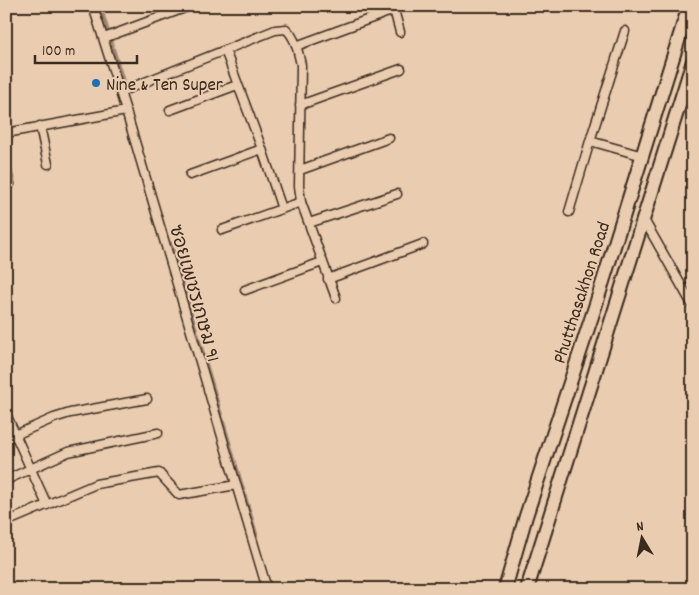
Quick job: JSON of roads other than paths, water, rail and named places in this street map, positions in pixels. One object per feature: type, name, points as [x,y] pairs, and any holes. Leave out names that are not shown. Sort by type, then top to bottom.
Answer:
[{"type":"main road","name":"Phutthasakhon Road","points":[[505,589],[526,516],[689,6]]},
{"type":"main road","name":"Phutthasakhon Road","points":[[527,589],[693,61]]},
{"type":"main road","points":[[526,516],[548,523]]},
{"type":"street","name":"ซอยเพชรเกษม 91","points":[[94,6],[104,38],[126,90],[126,111],[267,589]]},
{"type":"street","points":[[104,38],[190,6]]},
{"type":"street","points":[[296,46],[393,8],[400,32]]},
{"type":"street","points":[[126,90],[276,30],[286,29],[296,46],[301,65],[299,186],[302,202],[336,298]]},
{"type":"street","points":[[569,212],[625,31]]},
{"type":"street","points":[[225,50],[282,209]]},
{"type":"street","points":[[300,105],[401,69]]},
{"type":"street","points":[[170,110],[237,85]]},
{"type":"street","points":[[6,133],[126,111]]},
{"type":"street","points":[[40,126],[48,164]]},
{"type":"street","points":[[300,170],[389,138]]},
{"type":"street","points":[[590,141],[642,156]]},
{"type":"street","points":[[190,175],[262,149]]},
{"type":"street","points":[[6,168],[10,184]]},
{"type":"street","points":[[310,224],[397,194]]},
{"type":"street","points":[[222,230],[302,202]]},
{"type":"street","points":[[643,218],[693,306]]},
{"type":"street","points":[[328,279],[423,244]]},
{"type":"street","points":[[245,290],[322,262]]},
{"type":"street","points":[[6,439],[70,413],[147,399]]},
{"type":"street","points":[[6,414],[46,505]]},
{"type":"street","points":[[6,480],[68,452],[158,433]]},
{"type":"street","points":[[6,522],[96,484],[159,473],[179,495],[236,485]]},
{"type":"waterway","points":[[98,6],[122,85]]},
{"type":"waterway","points":[[169,245],[254,534]]},
{"type":"place","name":"Nine & Ten Super","points":[[96,83]]}]
